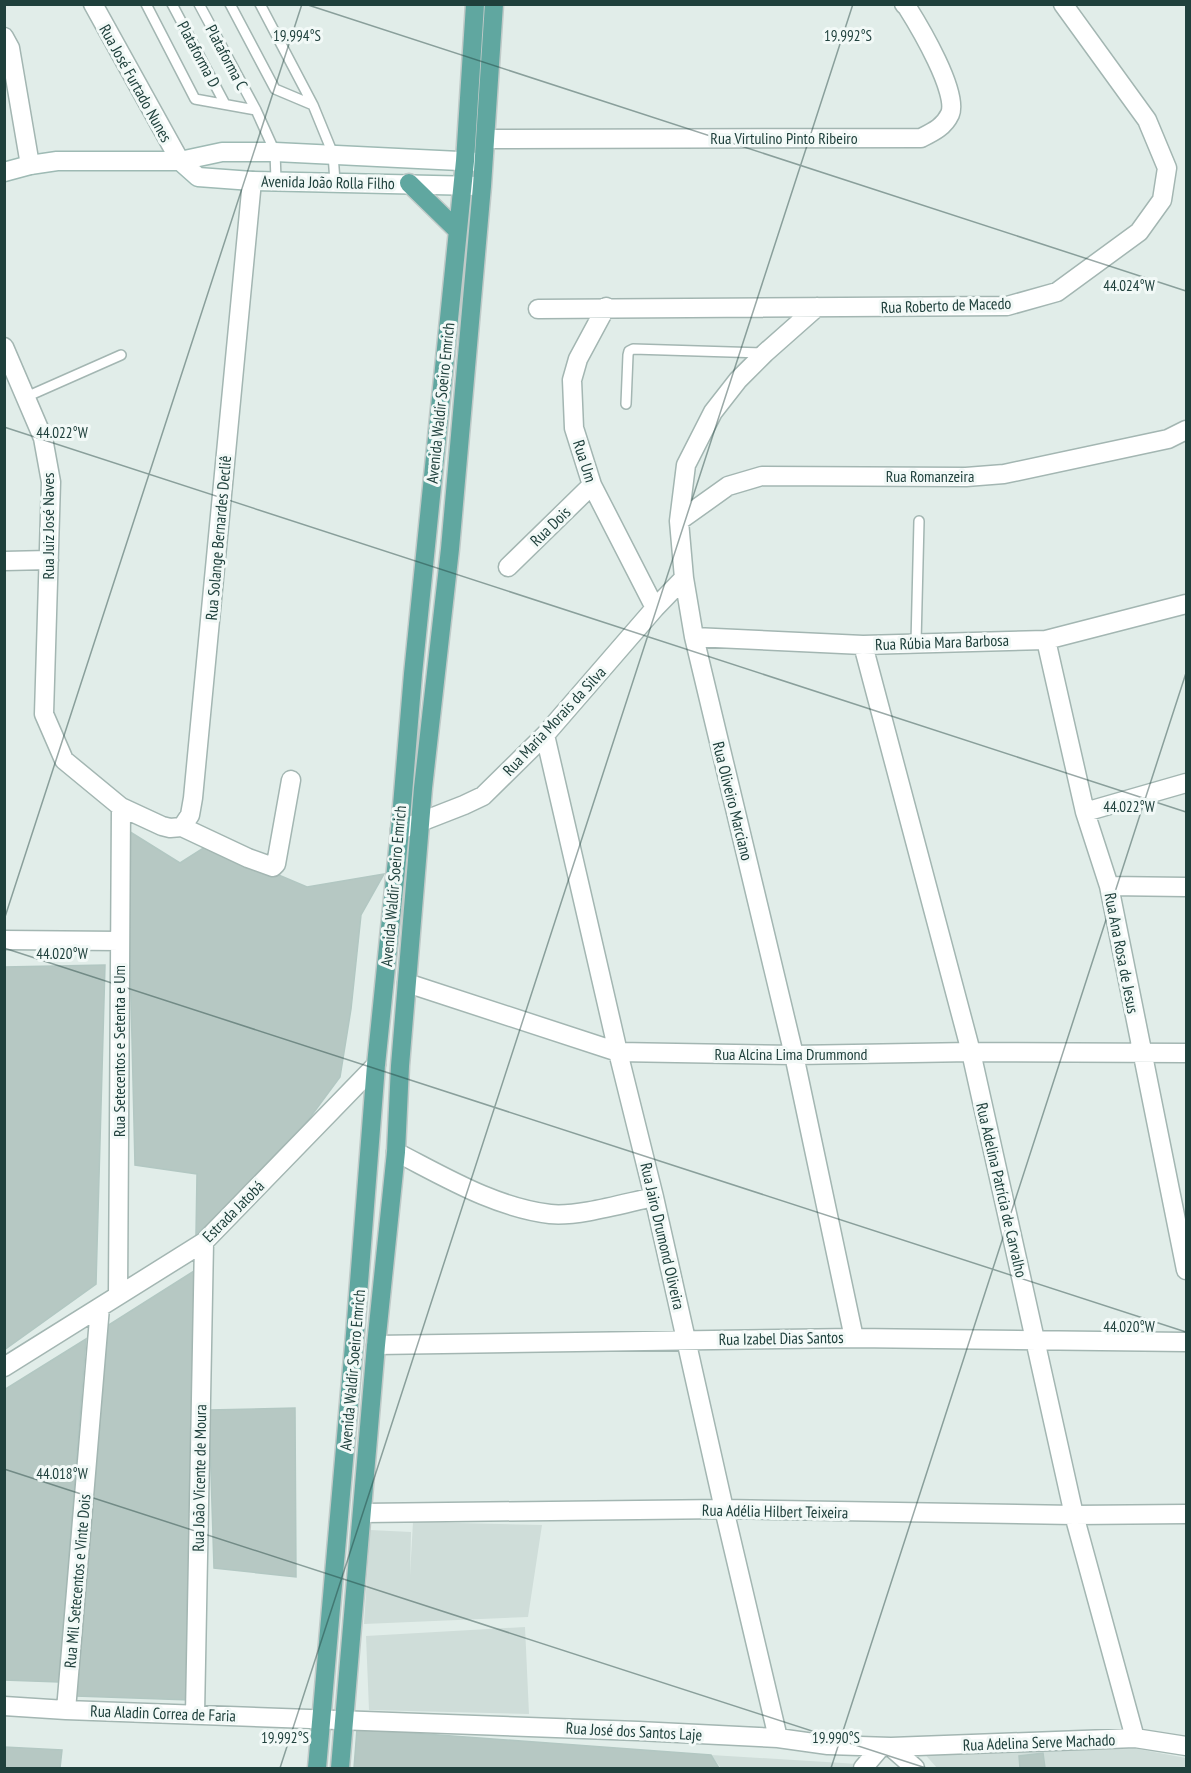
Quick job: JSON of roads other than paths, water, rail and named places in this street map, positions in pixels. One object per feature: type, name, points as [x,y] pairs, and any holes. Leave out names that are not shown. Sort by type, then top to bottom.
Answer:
[{"type":"main road","name":"Avenida Waldir Soeiro Emrich","points":[[316,1768],[355,1334],[376,1065],[465,161],[475,4]]},
{"type":"main road","name":"Avenida Waldir Soeiro Emrich","points":[[340,1768],[376,1345],[396,1152],[400,1066],[420,821],[450,549],[482,186],[494,4]]},
{"type":"main road","points":[[409,183],[457,230]]},
{"type":"street","name":"Rua José Furtado Nunes","points":[[93,4],[180,161]]},
{"type":"street","name":"Rua Virtulino Pinto Ribeiro","points":[[486,139],[921,138],[941,128],[951,112],[949,90],[927,38],[904,4]]},
{"type":"street","name":"Rua Roberto de Macedo","points":[[538,309],[1007,306],[1058,292],[1139,232],[1162,200],[1167,168],[1147,120],[1063,4]]},
{"type":"street","points":[[4,38],[10,48],[30,165]]},
{"type":"street","name":"Avenida João Rolla Filho","points":[[4,172],[57,160],[180,161],[222,152],[333,154],[484,163]]},
{"type":"street","name":"Avenida João Rolla Filho","points":[[180,161],[198,177],[252,181],[482,186]]},
{"type":"street","name":"Rua Solange Bernardes Decliê","points":[[182,827],[190,815],[193,798],[252,181]]},
{"type":"street","name":"Rua Um","points":[[606,307],[578,359],[572,380],[574,428],[592,485],[655,608]]},
{"type":"street","name":"Rua Oliveiro Marciano","points":[[817,307],[738,380],[713,412],[686,465],[679,521],[684,578],[694,637],[794,1055],[854,1338]]},
{"type":"street","name":"Rua Juiz José Naves","points":[[4,347],[43,438],[51,482],[44,714],[64,760],[121,807]]},
{"type":"street","name":"Rua Romanzeira","points":[[679,521],[728,486],[762,476],[966,477],[1004,474],[1168,440],[1186,430]]},
{"type":"street","name":"Rua Dois","points":[[508,567],[592,485]]},
{"type":"street","points":[[4,561],[50,560]]},
{"type":"street","name":"Rua Maria Morais da Silva","points":[[400,830],[483,796],[545,735],[655,608],[684,578]]},
{"type":"street","name":"Rua Rúbia Mara Barbosa","points":[[694,637],[862,645],[1046,640],[1186,604]]},
{"type":"street","name":"Rua Ana Rosa de Jesus","points":[[1046,640],[1085,812],[1109,886],[1186,1270]]},
{"type":"street","name":"Rua Adelina Patrícia de Carvalho","points":[[862,645],[971,1052],[1074,1515],[1135,1738]]},
{"type":"street","name":"Rua Jairo Drumond Oliveira","points":[[545,735],[778,1738]]},
{"type":"street","points":[[121,807],[162,826],[182,827],[248,858],[273,867],[276,864],[291,780]]},
{"type":"street","points":[[1085,812],[1186,783]]},
{"type":"street","name":"Rua Setecentos e Setenta e Um","points":[[118,1295],[121,807]]},
{"type":"street","points":[[1109,886],[1186,887]]},
{"type":"street","points":[[4,940],[120,941]]},
{"type":"street","name":"Rua Alcina Lima Drummond","points":[[407,983],[618,1052],[794,1055],[971,1052],[1186,1053]]},
{"type":"street","name":"Estrada Jatobá","points":[[4,1367],[204,1242],[376,1065]]},
{"type":"street","points":[[396,1152],[485,1197],[551,1214],[595,1210],[654,1197]]},
{"type":"street","name":"Rua João Vicente de Moura","points":[[195,1714],[204,1242]]},
{"type":"street","name":"Rua Mil Setecentos e Vinte Dois","points":[[66,1710],[100,1307]]},
{"type":"street","name":"Rua Izabel Dias Santos","points":[[376,1345],[854,1338],[1186,1342]]},
{"type":"street","name":"Rua Adélia Hilbert Teixeira","points":[[363,1513],[724,1509],[1074,1515],[1186,1514]]},
{"type":"street","name":"Rua Aladin Correa de Faria","points":[[4,1706],[344,1720]]},
{"type":"street","name":"Rua José dos Santos Laje","points":[[344,1720],[638,1731],[778,1738],[828,1745],[886,1747]]},
{"type":"street","name":"Rua Adelina Serve Machado","points":[[886,1747],[1135,1738],[1186,1746]]},
{"type":"street","points":[[863,1768],[886,1747],[915,1768]]},
{"type":"lane","points":[[146,4],[195,99],[256,110]]},
{"type":"lane","name":"Plataforma D","points":[[172,4],[225,104]]},
{"type":"lane","name":"Plataforma C","points":[[199,4],[256,110],[275,152]]},
{"type":"lane","points":[[230,4],[275,89],[313,105]]},
{"type":"lane","points":[[260,4],[313,105],[333,154],[335,182]]},
{"type":"lane","points":[[275,152],[276,180]]},
{"type":"lane","points":[[626,404],[628,355],[633,349],[765,353]]},
{"type":"lane","points":[[26,397],[121,355]]},
{"type":"lane","points":[[916,643],[919,521]]}]
